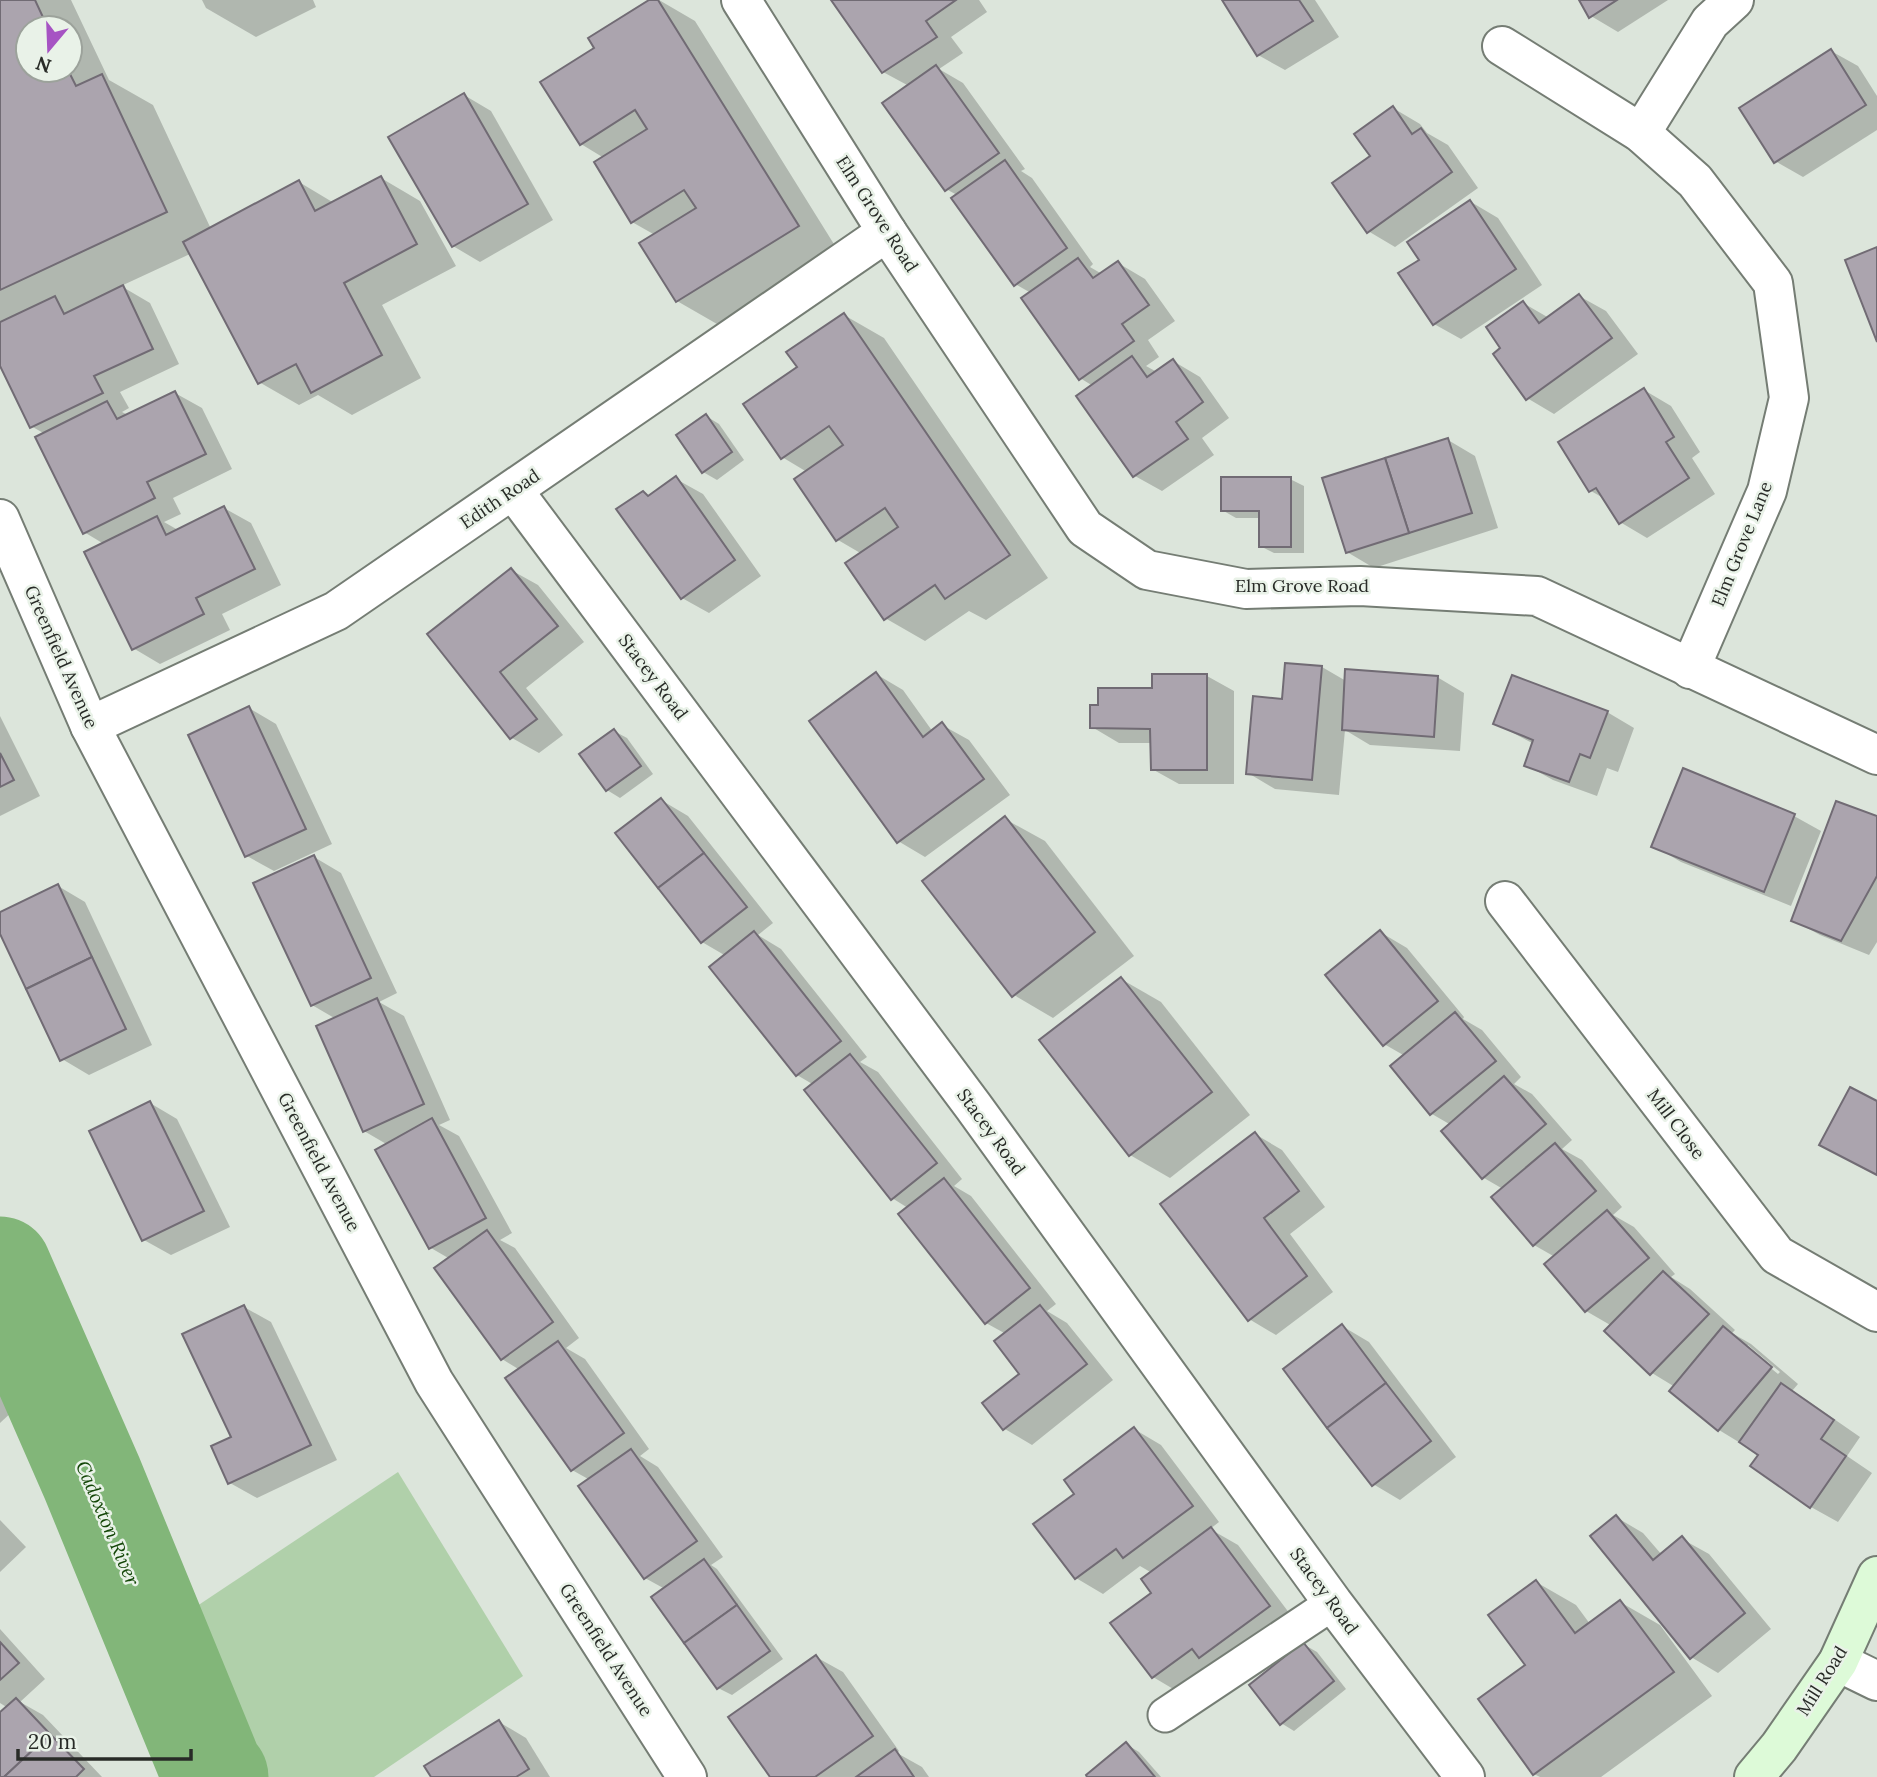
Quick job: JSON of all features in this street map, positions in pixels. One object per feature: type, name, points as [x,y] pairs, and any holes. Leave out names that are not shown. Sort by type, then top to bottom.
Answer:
[{"type":"street","name":"Elm Grove Road","points":[[741,0],[887,232],[1085,528],[1147,570],[1246,589],[1360,586],[1537,596],[1877,755]]},
{"type":"street","points":[[1641,133],[1710,22],[1734,0]]},
{"type":"street","name":"Elm Grove Lane","points":[[1502,46],[1641,133],[1695,181],[1773,283],[1789,398],[1767,491],[1690,669]]},
{"type":"street","name":"Edith Road","points":[[90,726],[336,611],[887,232]]},
{"type":"street","name":"Stacey Road","points":[[513,490],[973,1107],[1333,1603],[1465,1777]]},
{"type":"street","name":"Greenfield Avenue","points":[[0,519],[90,726],[434,1382],[687,1777]]},
{"type":"street","name":"Mill Close","points":[[1505,901],[1777,1255],[1877,1312]]},
{"type":"street","name":"Mill Road","points":[[1754,1777],[1779,1747],[1838,1662],[1877,1576]]},
{"type":"street","points":[[1838,1662],[1877,1681]]},
{"type":"lane","points":[[1165,1714],[1333,1603]]},
{"type":"green space","points":[[398,1472],[523,1676],[374,1777],[236,1777],[170,1624]]},
{"type":"building","points":[[0,0],[35,0],[42,14],[14,14],[14,84],[76,86],[102,74],[167,212],[0,290]]},
{"type":"building","points":[[649,0],[658,0],[799,226],[676,302],[639,243],[696,208],[684,190],[631,223],[594,162],[647,129],[635,110],[580,145],[540,82],[594,48],[588,38]]},
{"type":"building","points":[[831,0],[956,0],[926,21],[937,37],[882,73]]},
{"type":"building","points":[[1222,0],[1299,0],[1313,21],[1257,56]]},
{"type":"building","points":[[1579,0],[1617,0],[1589,18]]},
{"type":"building","points":[[1831,49],[1866,105],[1774,163],[1739,108]]},
{"type":"building","points":[[936,65],[999,153],[945,191],[882,103]]},
{"type":"building","points":[[464,93],[528,204],[452,247],[388,137]]},
{"type":"building","points":[[1393,106],[1412,134],[1421,128],[1452,172],[1367,233],[1332,183],[1370,156],[1354,134]]},
{"type":"building","points":[[1005,160],[1067,248],[1014,286],[951,198]]},
{"type":"building","points":[[381,176],[417,244],[344,283],[382,355],[311,393],[296,364],[258,384],[183,242],[299,180],[315,211]]},
{"type":"building","points":[[1470,200],[1516,269],[1433,325],[1398,273],[1419,260],[1407,242]]},
{"type":"building","points":[[1877,247],[1877,342],[1845,260]]},
{"type":"building","points":[[1078,258],[1093,278],[1118,261],[1149,305],[1122,324],[1134,341],[1079,380],[1021,298]]},
{"type":"building","points":[[123,285],[153,349],[94,376],[103,393],[30,428],[0,366],[0,322],[55,296],[64,314]]},
{"type":"building","points":[[1579,294],[1612,338],[1526,400],[1493,354],[1500,348],[1486,327],[1523,301],[1539,323]]},
{"type":"building","points":[[844,313],[1010,555],[945,599],[935,585],[884,620],[845,563],[898,527],[885,508],[836,541],[794,479],[843,445],[829,426],[781,459],[743,404],[797,367],[786,352]]},
{"type":"building","points":[[1132,356],[1147,377],[1173,359],[1203,402],[1176,422],[1188,439],[1133,477],[1076,396]]},
{"type":"building","points":[[1644,388],[1674,437],[1666,442],[1689,478],[1619,524],[1596,488],[1589,492],[1558,442]]},
{"type":"building","points":[[175,391],[206,454],[147,482],[155,498],[83,534],[35,437],[107,401],[117,419]]},
{"type":"building","points":[[706,414],[732,452],[702,473],[676,435]]},
{"type":"building","points":[[1448,438],[1472,513],[1409,533],[1385,458]]},
{"type":"building","points":[[1385,458],[1409,533],[1346,553],[1322,478]]},
{"type":"building","points":[[676,476],[735,560],[681,599],[616,509],[643,491],[648,496]]},
{"type":"building","points":[[1221,477],[1291,477],[1291,547],[1259,547],[1259,511],[1221,511]]},
{"type":"building","points":[[224,506],[255,569],[196,598],[204,614],[132,650],[84,552],[157,516],[166,535]]},
{"type":"building","points":[[511,568],[558,626],[500,672],[537,719],[510,739],[427,634]]},
{"type":"building","points":[[1285,663],[1322,666],[1312,780],[1246,774],[1253,696],[1282,699]]},
{"type":"building","points":[[1345,669],[1438,676],[1434,737],[1342,730]]},
{"type":"building","points":[[876,672],[923,737],[942,722],[984,779],[897,843],[809,721]]},
{"type":"building","points":[[1152,674],[1207,674],[1207,770],[1151,770],[1150,729],[1090,728],[1090,705],[1098,705],[1098,688],[1152,688]]},
{"type":"building","points":[[1512,675],[1608,711],[1590,758],[1580,754],[1569,782],[1524,766],[1533,740],[1493,724]]},
{"type":"building","points":[[249,706],[306,829],[245,857],[188,735]]},
{"type":"building","points":[[614,729],[641,766],[606,791],[579,754]]},
{"type":"building","points":[[0,753],[14,780],[0,787]]},
{"type":"building","points":[[1683,768],[1795,814],[1764,892],[1651,847]]},
{"type":"building","points":[[661,798],[704,853],[658,888],[615,833]]},
{"type":"building","points":[[1836,801],[1877,816],[1877,876],[1841,941],[1791,921]]},
{"type":"building","points":[[1005,816],[1095,932],[1012,997],[922,881]]},
{"type":"building","points":[[704,853],[747,907],[701,943],[658,888]]},
{"type":"building","points":[[314,855],[371,978],[311,1006],[253,883]]},
{"type":"building","points":[[58,884],[92,957],[26,989],[0,934],[0,912]]},
{"type":"building","points":[[1380,930],[1438,1001],[1383,1046],[1325,975]]},
{"type":"building","points":[[754,931],[841,1041],[796,1076],[709,967]]},
{"type":"building","points":[[92,957],[126,1029],[60,1061],[26,989]]},
{"type":"building","points":[[1121,977],[1212,1092],[1129,1156],[1039,1040]]},
{"type":"building","points":[[377,998],[424,1104],[363,1132],[316,1026]]},
{"type":"building","points":[[1455,1012],[1496,1061],[1430,1115],[1390,1066]]},
{"type":"building","points":[[850,1054],[937,1163],[891,1200],[804,1090]]},
{"type":"building","points":[[1504,1076],[1546,1124],[1482,1179],[1441,1131]]},
{"type":"building","points":[[1850,1087],[1877,1101],[1877,1175],[1819,1145]]},
{"type":"building","points":[[150,1101],[204,1211],[142,1241],[89,1131]]},
{"type":"building","points":[[432,1118],[486,1218],[429,1249],[375,1150]]},
{"type":"building","points":[[1255,1132],[1299,1191],[1264,1218],[1307,1276],[1248,1321],[1160,1204]]},
{"type":"building","points":[[1555,1143],[1596,1191],[1533,1246],[1491,1197]]},
{"type":"building","points":[[944,1178],[1030,1288],[985,1324],[898,1214]]},
{"type":"building","points":[[1607,1210],[1649,1258],[1585,1312],[1544,1264]]},
{"type":"building","points":[[487,1230],[553,1322],[501,1360],[434,1268]]},
{"type":"building","points":[[1663,1271],[1709,1314],[1650,1375],[1604,1331]]},
{"type":"building","points":[[244,1305],[311,1445],[228,1484],[211,1446],[231,1437],[182,1334]]},
{"type":"building","points":[[1040,1305],[1087,1364],[1003,1430],[982,1403],[1019,1374],[994,1341]]},
{"type":"building","points":[[1342,1324],[1386,1383],[1327,1428],[1283,1369]]},
{"type":"building","points":[[1723,1326],[1772,1367],[1718,1431],[1669,1391]]},
{"type":"building","points":[[558,1341],[624,1433],[571,1471],[505,1378]]},
{"type":"building","points":[[1386,1383],[1431,1441],[1372,1486],[1327,1428]]},
{"type":"building","points":[[1781,1383],[1834,1420],[1821,1439],[1846,1456],[1810,1508],[1750,1466],[1758,1455],[1739,1442]]},
{"type":"building","points":[[1134,1427],[1193,1506],[1123,1558],[1116,1549],[1075,1579],[1033,1524],[1074,1494],[1064,1480]]},
{"type":"building","points":[[631,1449],[697,1541],[644,1579],[578,1486]]},
{"type":"building","points":[[1616,1515],[1653,1560],[1682,1536],[1745,1613],[1690,1659],[1590,1536]]},
{"type":"building","points":[[1211,1527],[1270,1606],[1199,1658],[1192,1649],[1152,1678],[1110,1623],[1151,1593],[1141,1579]]},
{"type":"building","points":[[704,1559],[737,1605],[684,1643],[651,1597]]},
{"type":"building","points":[[1536,1580],[1575,1633],[1620,1600],[1674,1672],[1533,1775],[1478,1699],[1525,1665],[1488,1615]]},
{"type":"building","points":[[737,1605],[770,1651],[717,1689],[684,1643]]},
{"type":"building","points":[[0,1642],[19,1663],[0,1680]]},
{"type":"building","points":[[1303,1642],[1334,1681],[1280,1725],[1249,1685]]},
{"type":"building","points":[[816,1655],[873,1736],[815,1777],[770,1777],[728,1717]]},
{"type":"building","points":[[16,1698],[50,1734],[4,1777],[0,1777],[0,1712]]},
{"type":"building","points":[[499,1720],[529,1769],[516,1777],[431,1777],[424,1766]]},
{"type":"building","points":[[50,1734],[84,1769],[76,1777],[4,1777]]},
{"type":"building","points":[[1126,1742],[1155,1777],[1087,1777],[1086,1775]]},
{"type":"building","points":[[895,1749],[914,1777],[856,1777]]},
{"type":"waterway","name":"Cadoxton River","points":[[0,1268],[92,1478],[212,1771],[217,1777]]}]
